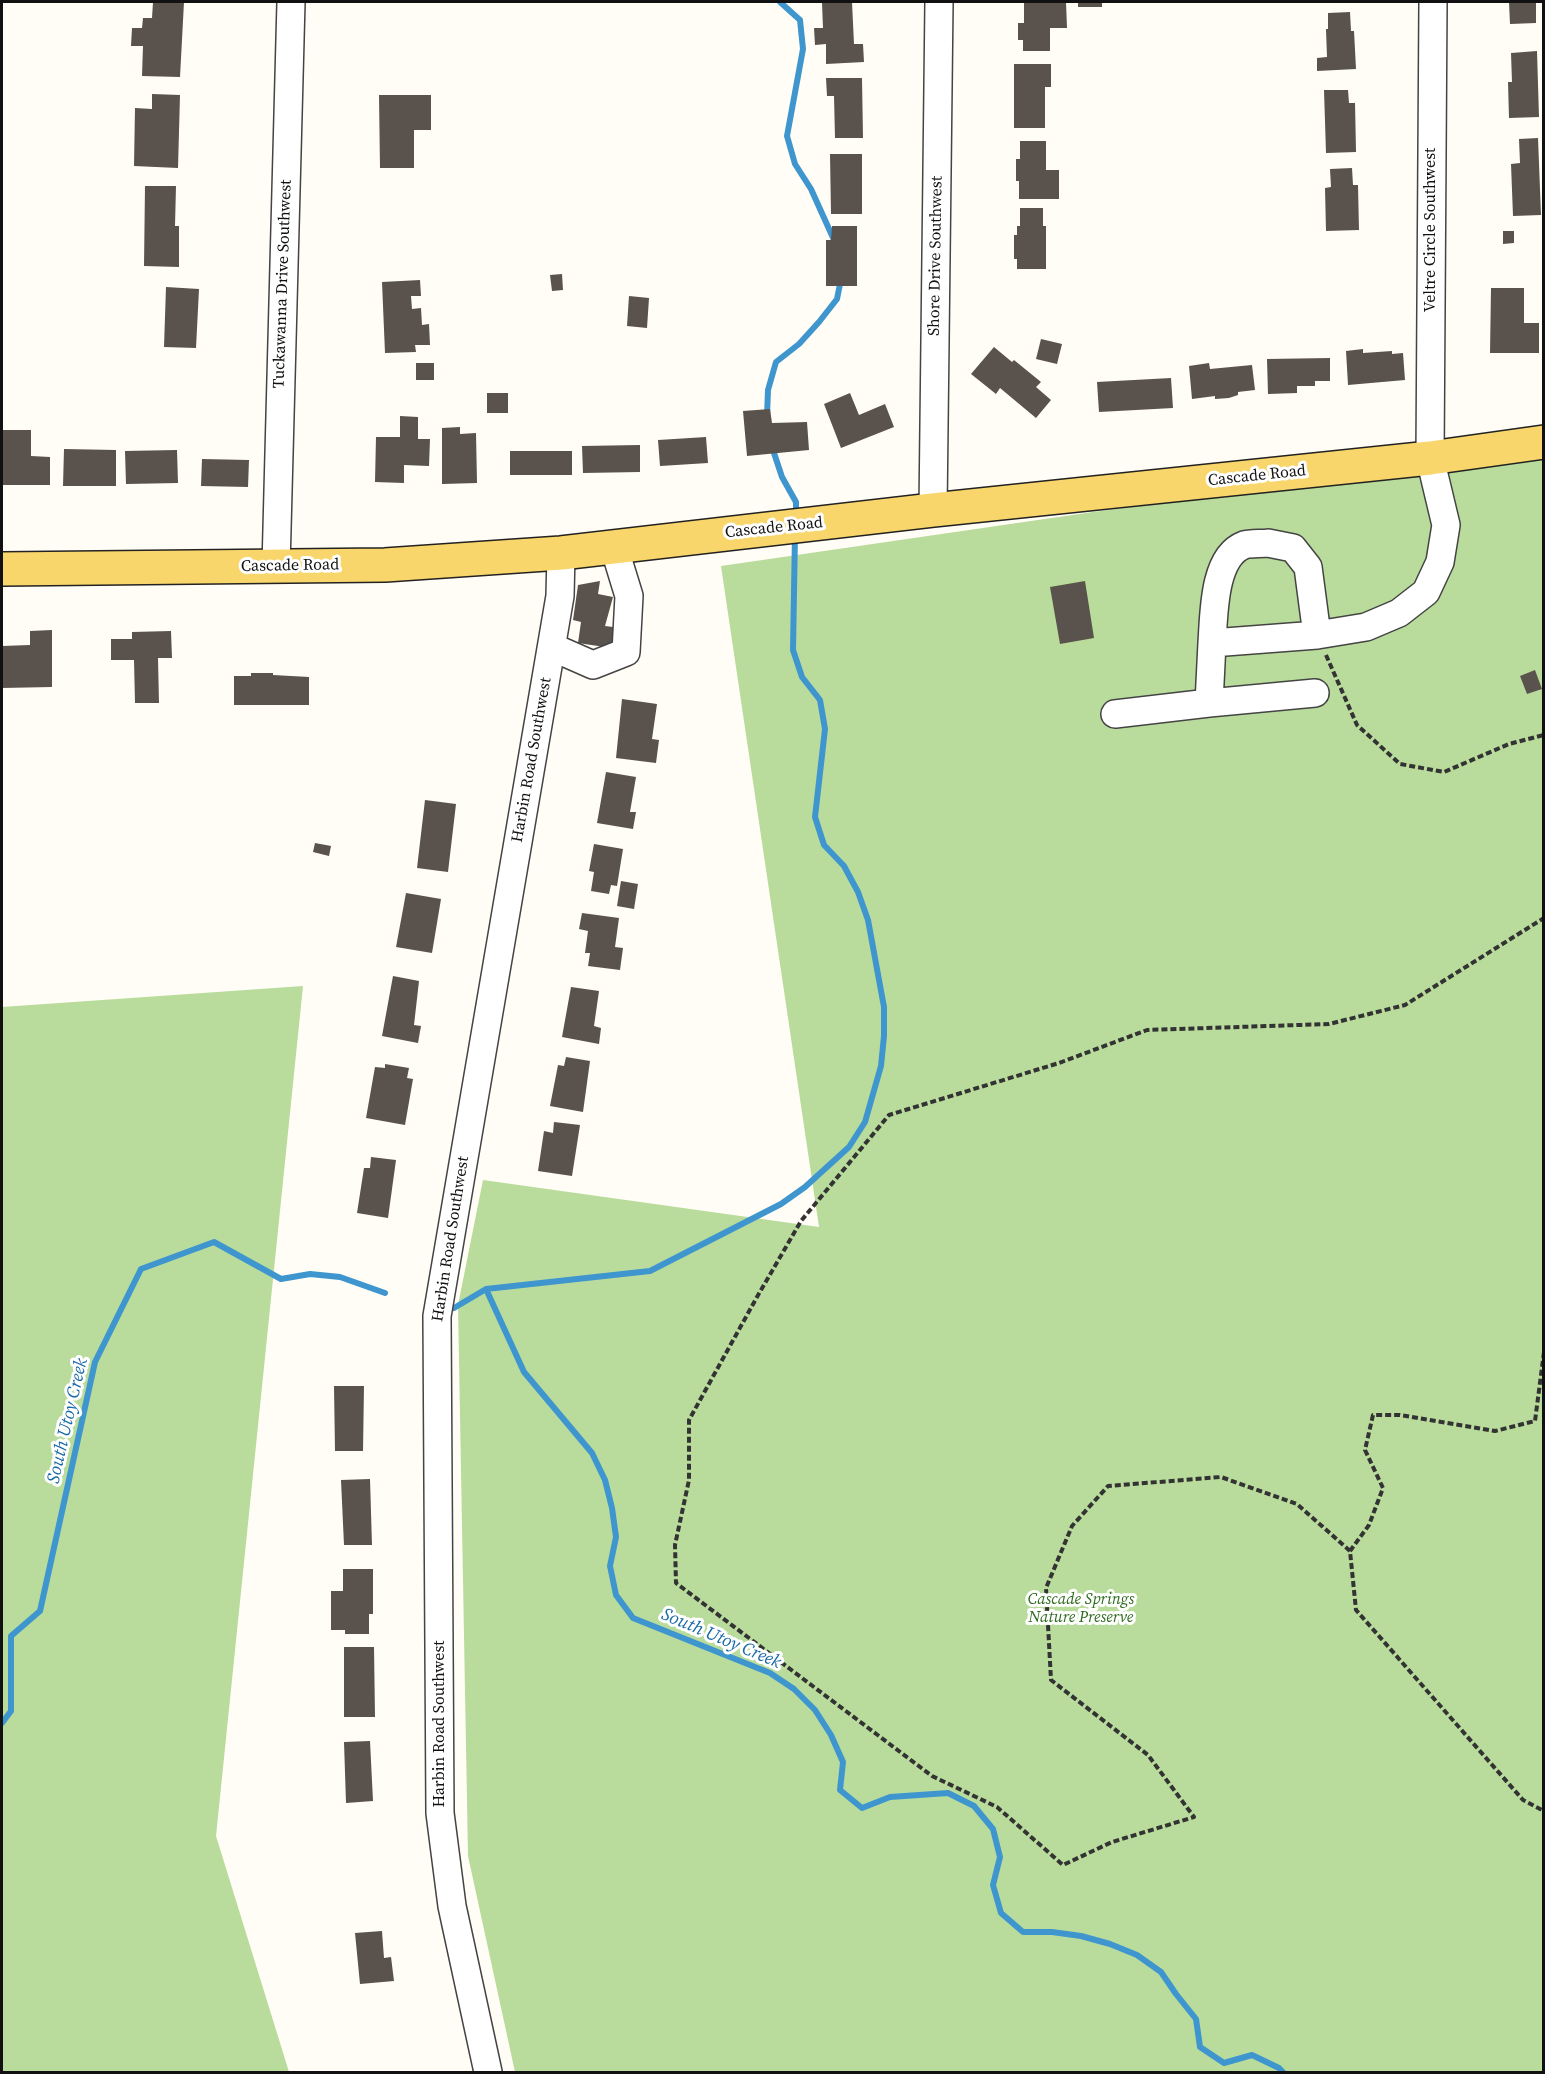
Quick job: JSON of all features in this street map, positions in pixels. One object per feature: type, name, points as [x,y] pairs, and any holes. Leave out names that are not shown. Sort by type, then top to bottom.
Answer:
[{"type":"main road","name":"Cascade Road","points":[[2,569],[386,565],[561,553],[933,510],[1430,458],[1544,442]]},
{"type":"street","name":"Tuckawanna Drive Southwest","points":[[276,566],[291,2]]},
{"type":"street","name":"Shore Drive Southwest","points":[[933,510],[939,2]]},
{"type":"street","name":"Veltre Circle Southwest","points":[[1212,643],[1317,635],[1366,627],[1399,613],[1426,592],[1440,562],[1446,525],[1430,458],[1433,2]]},
{"type":"street","points":[[1209,703],[1216,594],[1226,559],[1244,545],[1268,543],[1293,548],[1308,567],[1317,635]]},
{"type":"street","points":[[552,647],[592,665],[626,652],[629,596],[614,547]]},
{"type":"street","name":"Harbin Road Southwest","points":[[488,2073],[452,1906],[440,1813],[437,1316],[552,647],[560,596],[561,553]]},
{"type":"street","points":[[1115,714],[1315,693]]},
{"type":"path","points":[[1317,635],[1357,724],[1400,764],[1444,772],[1509,744],[1544,735]]},
{"type":"path","points":[[1350,1551],[1297,1504],[1221,1477],[1108,1486],[1072,1526],[1046,1588],[1051,1680],[1148,1755],[1194,1817],[1112,1842],[1063,1865],[997,1807],[932,1776],[676,1583],[675,1545],[689,1480],[689,1420],[801,1221],[889,1115],[1059,1063],[1148,1030],[1329,1024],[1405,1005],[1544,918]]},
{"type":"path","points":[[1544,1352],[1535,1421],[1495,1431],[1400,1415],[1373,1415],[1365,1450],[1383,1488],[1369,1525],[1350,1551],[1356,1610],[1523,1800],[1544,1811]]},
{"type":"green space","name":"Cascade Springs Nature Preserve","points":[[1543,455],[1543,2072],[515,2072],[468,1856],[458,1305],[483,1180],[819,1227],[721,566],[1093,512]]},
{"type":"green space","points":[[303,986],[216,1836],[289,2072],[2,2072],[2,1007]]},
{"type":"building","points":[[153,2],[184,2],[180,77],[142,76],[143,46],[131,46],[132,28],[142,28],[143,18],[152,18]]},
{"type":"building","points":[[852,2],[854,44],[863,44],[864,62],[826,64],[826,44],[815,45],[814,28],[823,28],[822,3]]},
{"type":"building","points":[[1024,2],[1066,2],[1067,28],[1050,28],[1050,51],[1023,51],[1023,40],[1018,40],[1018,23],[1024,23]]},
{"type":"building","points":[[1078,2],[1102,2],[1102,7],[1078,7]]},
{"type":"building","points":[[1509,2],[1536,2],[1536,23],[1510,24]]},
{"type":"building","points":[[1350,12],[1351,31],[1354,31],[1356,69],[1317,71],[1317,58],[1327,57],[1328,13]]},
{"type":"building","points":[[1537,51],[1539,117],[1509,118],[1508,82],[1512,82],[1511,53]]},
{"type":"building","points":[[1014,64],[1051,64],[1051,87],[1045,87],[1045,128],[1014,128]]},
{"type":"building","points":[[826,78],[862,78],[863,138],[835,138],[834,96],[827,96]]},
{"type":"building","points":[[1324,90],[1348,90],[1349,103],[1355,103],[1356,152],[1326,153]]},
{"type":"building","points":[[152,94],[180,95],[178,168],[134,166],[135,108],[152,109]]},
{"type":"building","points":[[379,95],[431,95],[431,130],[414,130],[414,168],[380,168]]},
{"type":"building","points":[[1538,138],[1541,215],[1513,216],[1511,164],[1520,163],[1519,139]]},
{"type":"building","points":[[1020,141],[1046,141],[1046,170],[1059,170],[1059,199],[1019,199],[1016,159],[1020,159]]},
{"type":"building","points":[[830,154],[862,154],[862,214],[831,214]]},
{"type":"building","points":[[1352,168],[1353,185],[1358,185],[1359,230],[1326,231],[1325,188],[1331,187],[1330,169]]},
{"type":"building","points":[[145,186],[176,186],[175,226],[179,226],[179,267],[144,266]]},
{"type":"building","points":[[1020,208],[1043,208],[1043,226],[1046,226],[1046,269],[1017,269],[1017,259],[1014,259],[1014,235],[1017,235],[1017,226],[1020,226]]},
{"type":"building","points":[[832,226],[857,226],[857,286],[826,286],[826,240],[831,240]]},
{"type":"building","points":[[1503,231],[1514,231],[1514,243],[1503,244]]},
{"type":"building","points":[[562,274],[563,290],[552,291],[550,275]]},
{"type":"building","points":[[420,280],[421,296],[411,296],[412,309],[421,308],[422,325],[429,324],[430,345],[415,345],[416,352],[385,353],[382,282]]},
{"type":"building","points":[[166,287],[199,289],[196,348],[164,347]]},
{"type":"building","points":[[1491,288],[1524,288],[1524,323],[1539,323],[1539,353],[1490,353]]},
{"type":"building","points":[[629,296],[649,298],[647,328],[627,326]]},
{"type":"building","points":[[1041,339],[1062,344],[1057,364],[1036,359]]},
{"type":"building","points":[[994,347],[1041,382],[1036,387],[1051,400],[1036,418],[1000,388],[996,394],[971,374]]},
{"type":"building","points":[[1363,349],[1363,353],[1392,351],[1392,354],[1403,353],[1405,380],[1348,385],[1346,351]]},
{"type":"building","points":[[1330,358],[1330,381],[1315,381],[1315,386],[1297,386],[1297,393],[1268,394],[1267,359]]},
{"type":"building","points":[[416,363],[434,363],[434,380],[416,380]]},
{"type":"building","points":[[1209,363],[1210,369],[1252,365],[1255,390],[1238,392],[1238,395],[1229,398],[1215,399],[1215,396],[1192,399],[1189,366]]},
{"type":"building","points":[[1171,378],[1173,408],[1099,412],[1097,382]]},
{"type":"building","points":[[487,393],[508,393],[508,413],[487,413]]},
{"type":"building","points":[[850,393],[859,415],[885,404],[894,427],[841,448],[824,404]]},
{"type":"building","points":[[770,409],[772,423],[807,422],[809,450],[747,456],[743,411]]},
{"type":"building","points":[[400,416],[418,417],[418,439],[430,439],[429,466],[404,465],[404,483],[375,482],[376,437],[400,437]]},
{"type":"building","points":[[460,427],[460,434],[476,433],[477,483],[442,484],[442,428]]},
{"type":"building","points":[[2,430],[31,430],[31,456],[50,457],[50,485],[2,485]]},
{"type":"building","points":[[706,437],[708,463],[660,466],[658,440]]},
{"type":"building","points":[[640,445],[640,472],[583,473],[582,446]]},
{"type":"building","points":[[64,449],[116,450],[116,486],[63,486]]},
{"type":"building","points":[[177,450],[178,483],[126,484],[125,451]]},
{"type":"building","points":[[510,451],[572,451],[572,475],[510,475]]},
{"type":"building","points":[[202,459],[249,460],[248,487],[201,486]]},
{"type":"building","points":[[600,581],[598,594],[613,597],[605,626],[621,628],[618,649],[578,643],[581,622],[573,620],[578,585]]},
{"type":"building","points":[[1085,581],[1094,638],[1060,644],[1050,587]]},
{"type":"building","points":[[52,630],[52,687],[2,688],[2,646],[30,645],[30,631]]},
{"type":"building","points":[[171,631],[172,658],[158,658],[159,703],[135,703],[134,660],[111,660],[111,639],[132,639],[132,632]]},
{"type":"building","points":[[1535,670],[1542,689],[1527,694],[1520,676]]},
{"type":"building","points":[[251,673],[309,677],[309,705],[234,705],[234,676],[251,676]]},
{"type":"building","points":[[622,699],[657,704],[652,739],[659,740],[656,763],[616,758]]},
{"type":"building","points":[[606,772],[636,777],[630,812],[636,812],[633,829],[597,823]]},
{"type":"building","points":[[425,800],[456,804],[448,872],[417,868]]},
{"type":"building","points":[[315,843],[331,846],[329,856],[313,852]]},
{"type":"building","points":[[594,844],[623,849],[617,886],[611,885],[609,894],[591,891],[594,872],[589,871]]},
{"type":"building","points":[[621,881],[638,884],[634,909],[617,906]]},
{"type":"building","points":[[406,893],[441,899],[432,953],[396,947]]},
{"type":"building","points":[[582,913],[619,918],[615,947],[623,948],[620,970],[588,966],[590,953],[585,953],[588,931],[579,929]]},
{"type":"building","points":[[393,976],[419,981],[414,1025],[421,1026],[418,1043],[382,1036]]},
{"type":"building","points":[[571,987],[599,991],[594,1026],[601,1028],[599,1044],[562,1037]]},
{"type":"building","points":[[566,1057],[590,1061],[583,1112],[550,1106],[558,1065],[564,1066]]},
{"type":"building","points":[[385,1064],[409,1068],[407,1078],[413,1079],[405,1125],[366,1118],[375,1067],[385,1068]]},
{"type":"building","points":[[554,1122],[580,1125],[572,1176],[538,1171],[544,1131],[553,1133]]},
{"type":"building","points":[[371,1157],[396,1160],[388,1218],[357,1213],[364,1168],[370,1168]]},
{"type":"building","points":[[334,1386],[364,1386],[363,1451],[335,1451]]},
{"type":"building","points":[[370,1479],[372,1545],[344,1545],[341,1480]]},
{"type":"building","points":[[343,1569],[373,1569],[373,1614],[369,1614],[369,1634],[345,1634],[345,1630],[331,1630],[331,1591],[343,1591]]},
{"type":"building","points":[[344,1647],[374,1647],[375,1717],[344,1717]]},
{"type":"building","points":[[370,1741],[373,1801],[346,1803],[344,1742]]},
{"type":"building","points":[[382,1931],[384,1958],[391,1957],[394,1981],[360,1984],[355,1933]]},
{"type":"waterway","points":[[780,2],[800,20],[803,49],[787,136],[795,164],[811,189],[834,240]]},
{"type":"waterway","points":[[767,416],[768,390],[776,362],[799,344],[819,322],[837,299],[841,279]]},
{"type":"waterway","points":[[772,447],[782,477],[796,502],[796,515]]},
{"type":"waterway","points":[[454,1308],[486,1289],[650,1271],[781,1204],[805,1187],[849,1147],[865,1122],[881,1066],[884,1007],[868,920],[858,892],[844,866],[824,845],[815,817],[825,729],[820,700],[802,677],[793,650],[795,534]]},
{"type":"waterway","name":"South Utoy Creek","points":[[2,1723],[11,1711],[11,1636],[40,1611],[95,1362],[141,1269],[214,1242],[281,1279],[310,1274],[340,1277],[385,1293]]},
{"type":"waterway","name":"South Utoy Creek","points":[[486,1289],[524,1372],[592,1453],[605,1480],[616,1537],[610,1566],[616,1595],[633,1618],[770,1673],[794,1689],[815,1710],[831,1735],[843,1762],[840,1790],[862,1808],[890,1797],[948,1793],[974,1806],[993,1829],[1000,1857],[993,1885],[1001,1913],[1023,1932],[1052,1932],[1081,1936],[1137,1955],[1161,1972],[1196,2019],[1200,2047],[1224,2063],[1252,2055],[1283,2072]]}]
